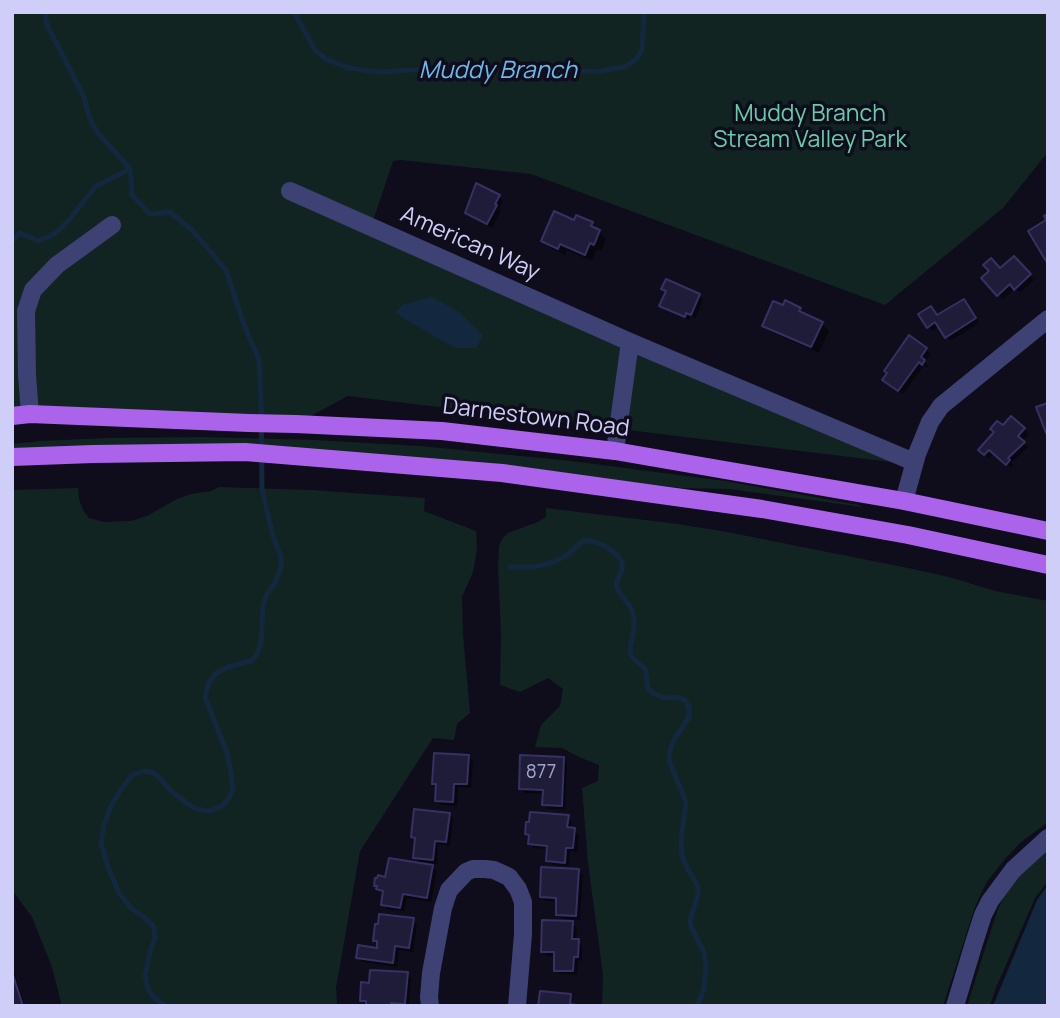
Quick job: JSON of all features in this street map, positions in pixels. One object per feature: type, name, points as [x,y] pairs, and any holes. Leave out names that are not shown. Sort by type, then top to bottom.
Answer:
[{"type":"main road","name":"Darnestown Road","points":[[21,415],[442,431],[615,451],[904,501],[1048,531]]},
{"type":"main road","points":[[12,457],[245,452],[502,473],[762,509],[908,535],[1048,565]]},
{"type":"street","name":"American Way","points":[[290,191],[631,342],[914,462]]},
{"type":"street","points":[[21,415],[27,375],[26,311],[33,290],[57,264],[112,225]]},
{"type":"street","points":[[904,501],[914,462],[930,422],[941,406],[1048,319]]},
{"type":"street","points":[[615,451],[631,342]]},
{"type":"street","points":[[955,1006],[983,915],[990,901],[1013,870],[1048,838]]},
{"type":"street","points":[[430,1006],[431,973],[449,890],[466,872],[485,869],[495,870],[509,877],[523,902],[517,1006]]},
{"type":"green space","name":"Muddy Branch Stream Valley Park","points":[[12,12],[1048,12],[1048,152],[1003,208],[885,305],[531,174],[393,161],[369,233],[891,462],[348,396],[296,424],[12,416]]},
{"type":"green space","points":[[202,437],[420,446],[571,461],[725,481],[863,507],[729,489],[680,488],[528,470],[379,458],[12,455],[12,444],[41,441]]},
{"type":"green space","points":[[219,487],[425,498],[424,511],[476,531],[477,550],[473,572],[462,597],[470,713],[457,724],[454,740],[433,738],[360,851],[336,988],[337,1006],[62,1006],[52,967],[32,917],[12,890],[12,490],[78,488],[83,510],[89,518],[104,522],[131,521],[147,516],[177,499]]},
{"type":"green space","points":[[546,508],[727,532],[913,569],[995,591],[1048,601],[1048,822],[1020,843],[986,883],[975,907],[943,1006],[602,1006],[603,975],[588,863],[582,788],[598,781],[599,765],[562,748],[535,747],[541,725],[560,706],[563,689],[548,678],[520,692],[500,685],[499,546],[508,533],[546,517]]},
{"type":"green space","points":[[1048,847],[1048,881],[1035,898],[990,1006],[967,1006],[998,909],[1010,886],[1026,865]]},
{"type":"water","points":[[432,297],[459,312],[483,335],[476,348],[455,348],[395,312],[404,304]]},
{"type":"water","points":[[1048,885],[1048,1006],[993,1006],[1037,900]]},
{"type":"building","points":[[476,183],[500,195],[487,224],[465,213]]},
{"type":"building","points":[[554,211],[574,220],[576,215],[593,222],[591,226],[600,230],[594,245],[590,243],[585,255],[560,244],[558,249],[541,241]]},
{"type":"building","points":[[1048,214],[1046,261],[1028,231],[1046,220],[1044,216]]},
{"type":"building","points":[[1014,256],[1031,274],[1014,290],[1010,284],[997,296],[981,278],[989,271],[983,265],[991,258],[1000,268]]},
{"type":"building","points":[[666,279],[700,294],[691,315],[686,313],[685,317],[659,306],[666,291],[661,289]]},
{"type":"building","points":[[964,299],[976,318],[945,338],[935,322],[927,328],[918,314],[931,306],[937,315]]},
{"type":"building","points":[[785,300],[801,308],[799,311],[823,322],[811,347],[762,326],[773,301],[783,305]]},
{"type":"building","points":[[909,335],[927,348],[921,357],[925,360],[922,365],[919,362],[898,391],[882,380],[887,373],[884,371]]},
{"type":"building","points":[[1048,403],[1048,432],[1046,433],[1036,407]]},
{"type":"building","points":[[1011,416],[1025,428],[1018,436],[1025,442],[1008,458],[1010,460],[1006,465],[989,450],[984,455],[978,450],[994,432],[990,429],[997,421],[1003,425]]},
{"type":"building","points":[[434,753],[469,755],[467,784],[454,784],[453,802],[435,801],[436,784],[432,784]]},
{"type":"building","points":[[520,755],[564,757],[562,806],[542,805],[543,790],[519,789]]},
{"type":"building","points":[[414,809],[450,813],[446,842],[435,841],[433,860],[413,858],[415,838],[411,837]]},
{"type":"building","points":[[530,812],[569,815],[567,827],[575,828],[573,848],[566,848],[565,863],[546,861],[547,846],[528,844],[529,835],[525,834]]},
{"type":"building","points":[[389,858],[433,865],[427,898],[403,894],[400,908],[381,905],[383,891],[374,886],[375,878],[378,875],[385,877]]},
{"type":"building","points":[[541,867],[579,869],[576,916],[556,915],[556,898],[540,897]]},
{"type":"building","points":[[379,914],[414,918],[409,948],[395,946],[393,963],[356,958],[358,945],[377,948],[377,941],[373,941]]},
{"type":"building","points":[[542,920],[573,921],[572,939],[579,939],[578,957],[574,957],[573,971],[554,971],[554,952],[541,952]]},
{"type":"building","points":[[370,970],[408,972],[405,1004],[366,1006],[366,1001],[360,1001],[361,982],[369,983]]},
{"type":"building","points":[[12,972],[23,1006],[12,1006]]},
{"type":"building","points":[[540,991],[571,994],[570,1004],[582,1006],[538,1006]]},
{"type":"waterway","name":"Muddy Branch","points":[[45,12],[47,25],[84,97],[89,117],[97,132],[130,169],[132,195],[150,214],[170,212],[193,231],[226,270],[259,360],[262,490],[281,557],[281,567],[263,605],[261,643],[257,654],[251,661],[228,667],[215,674],[208,684],[205,697],[227,753],[233,789],[222,806],[210,811],[196,809],[184,801],[152,772],[144,771],[132,775],[111,806],[101,843],[119,893],[131,908],[154,927],[155,938],[145,976],[152,995],[164,1006]]},
{"type":"waterway","name":"Muddy Branch","points":[[294,12],[315,50],[326,59],[348,68],[379,72],[476,66],[556,72],[601,71],[624,67],[636,60],[642,50],[644,12]]},
{"type":"waterway","points":[[12,241],[20,233],[38,241],[56,233],[95,187],[130,169]]},
{"type":"waterway","points":[[510,567],[535,567],[554,562],[583,541],[593,541],[607,547],[622,562],[622,570],[616,584],[634,617],[631,656],[645,669],[651,692],[664,698],[677,697],[685,700],[689,707],[689,717],[669,753],[670,763],[686,802],[682,854],[698,886],[690,920],[704,952],[706,967],[704,989],[697,1006]]}]
